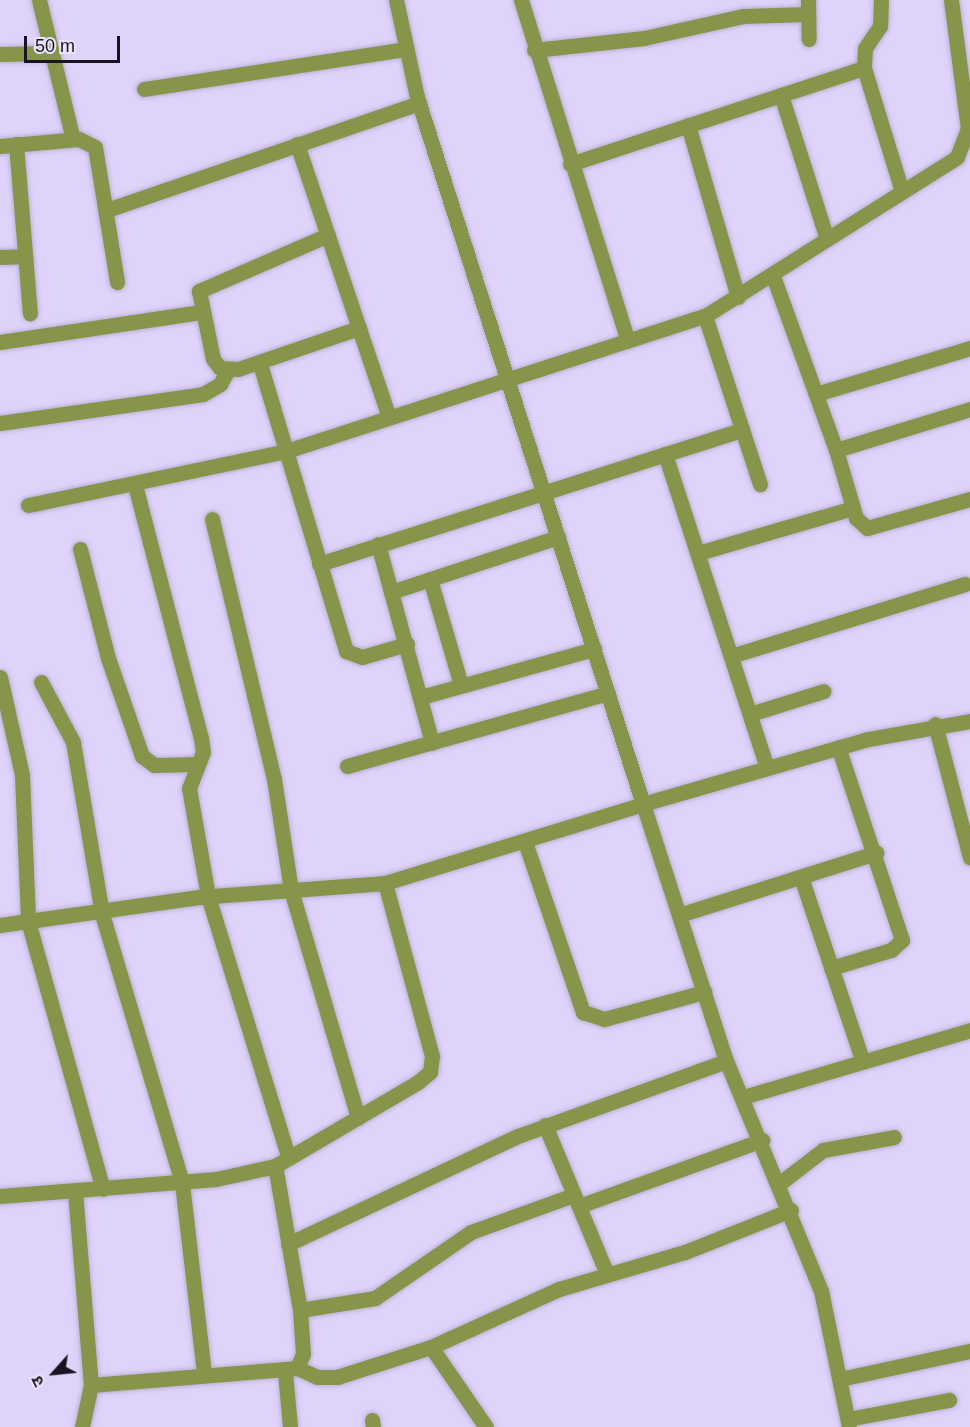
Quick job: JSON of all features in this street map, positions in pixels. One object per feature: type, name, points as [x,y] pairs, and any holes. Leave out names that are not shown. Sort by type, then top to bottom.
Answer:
[{"type":"street","points":[[39,0],[73,139]]},
{"type":"street","points":[[396,0],[404,49],[419,103],[726,1061],[780,1183],[821,1291],[848,1423],[949,1400]]},
{"type":"street","points":[[521,0],[534,50],[628,341]]},
{"type":"street","points":[[881,0],[880,26],[865,48],[864,68],[901,188]]},
{"type":"street","points":[[28,505],[135,485],[286,451],[705,316],[773,276],[901,188],[957,157],[966,145],[951,0]]},
{"type":"street","points":[[534,50],[644,38],[744,16],[808,7],[809,39]]},
{"type":"street","points":[[144,89],[404,49]]},
{"type":"street","points":[[0,54],[52,53]]},
{"type":"street","points":[[570,164],[864,68]]},
{"type":"street","points":[[781,95],[827,239]]},
{"type":"street","points":[[107,210],[419,103]]},
{"type":"street","points":[[688,125],[738,297]]},
{"type":"street","points":[[0,146],[73,139],[88,140],[95,147],[117,282]]},
{"type":"street","points":[[16,144],[30,313]]},
{"type":"street","points":[[297,144],[389,417]]},
{"type":"street","points":[[328,235],[206,284],[198,299],[213,359],[228,370],[260,364],[359,328]]},
{"type":"street","points":[[0,257],[24,256]]},
{"type":"street","points":[[773,276],[836,450],[853,508],[867,528],[970,500]]},
{"type":"street","points":[[0,342],[201,312]]},
{"type":"street","points":[[705,316],[760,484]]},
{"type":"street","points":[[816,394],[970,348]]},
{"type":"street","points":[[260,364],[346,651],[362,657],[407,644]]},
{"type":"street","points":[[0,423],[203,394],[220,384],[228,370]]},
{"type":"street","points":[[836,450],[970,409]]},
{"type":"street","points":[[319,564],[543,490],[742,430]]},
{"type":"street","points":[[665,454],[767,768]]},
{"type":"street","points":[[135,485],[201,738],[197,764],[189,788],[208,896],[288,1156]]},
{"type":"street","points":[[698,553],[853,508]]},
{"type":"street","points":[[212,519],[274,779],[291,890],[358,1117]]},
{"type":"street","points":[[391,592],[558,537]]},
{"type":"street","points":[[378,544],[432,743]]},
{"type":"street","points":[[80,549],[142,756],[154,765],[197,764]]},
{"type":"street","points":[[430,579],[461,686]]},
{"type":"street","points":[[731,656],[965,584]]},
{"type":"street","points":[[421,697],[594,649]]},
{"type":"street","points":[[0,677],[22,775],[28,921],[103,1188]]},
{"type":"street","points":[[41,682],[73,742],[102,914],[182,1183],[204,1374]]},
{"type":"street","points":[[750,714],[824,691]]},
{"type":"street","points":[[347,766],[608,693]]},
{"type":"street","points":[[0,925],[102,914],[208,896],[385,883],[838,747],[935,724],[970,721]]},
{"type":"street","points":[[935,724],[970,857]]},
{"type":"street","points":[[831,968],[891,950],[902,940],[876,853],[838,747]]},
{"type":"street","points":[[525,842],[583,1012],[604,1019],[704,992]]},
{"type":"street","points":[[679,915],[876,853]]},
{"type":"street","points":[[801,877],[862,1059]]},
{"type":"street","points":[[0,1196],[182,1183],[275,1166],[288,1156],[418,1082],[430,1072],[432,1056],[385,883]]},
{"type":"street","points":[[743,1097],[862,1059],[970,1030]]},
{"type":"street","points":[[288,1244],[327,1230],[437,1170],[545,1125],[726,1061]]},
{"type":"street","points":[[545,1125],[607,1274]]},
{"type":"street","points":[[780,1183],[823,1150],[894,1137]]},
{"type":"street","points":[[300,1310],[375,1298],[471,1232],[762,1140]]},
{"type":"street","points":[[275,1166],[300,1310],[303,1353],[291,1370],[290,1427]]},
{"type":"street","points":[[75,1191],[91,1385],[82,1427]]},
{"type":"street","points":[[91,1385],[204,1374],[291,1370],[317,1377],[337,1377],[431,1347],[518,1306],[607,1274],[685,1252],[791,1210]]},
{"type":"street","points":[[431,1347],[486,1427]]},
{"type":"street","points":[[840,1379],[970,1351]]}]
